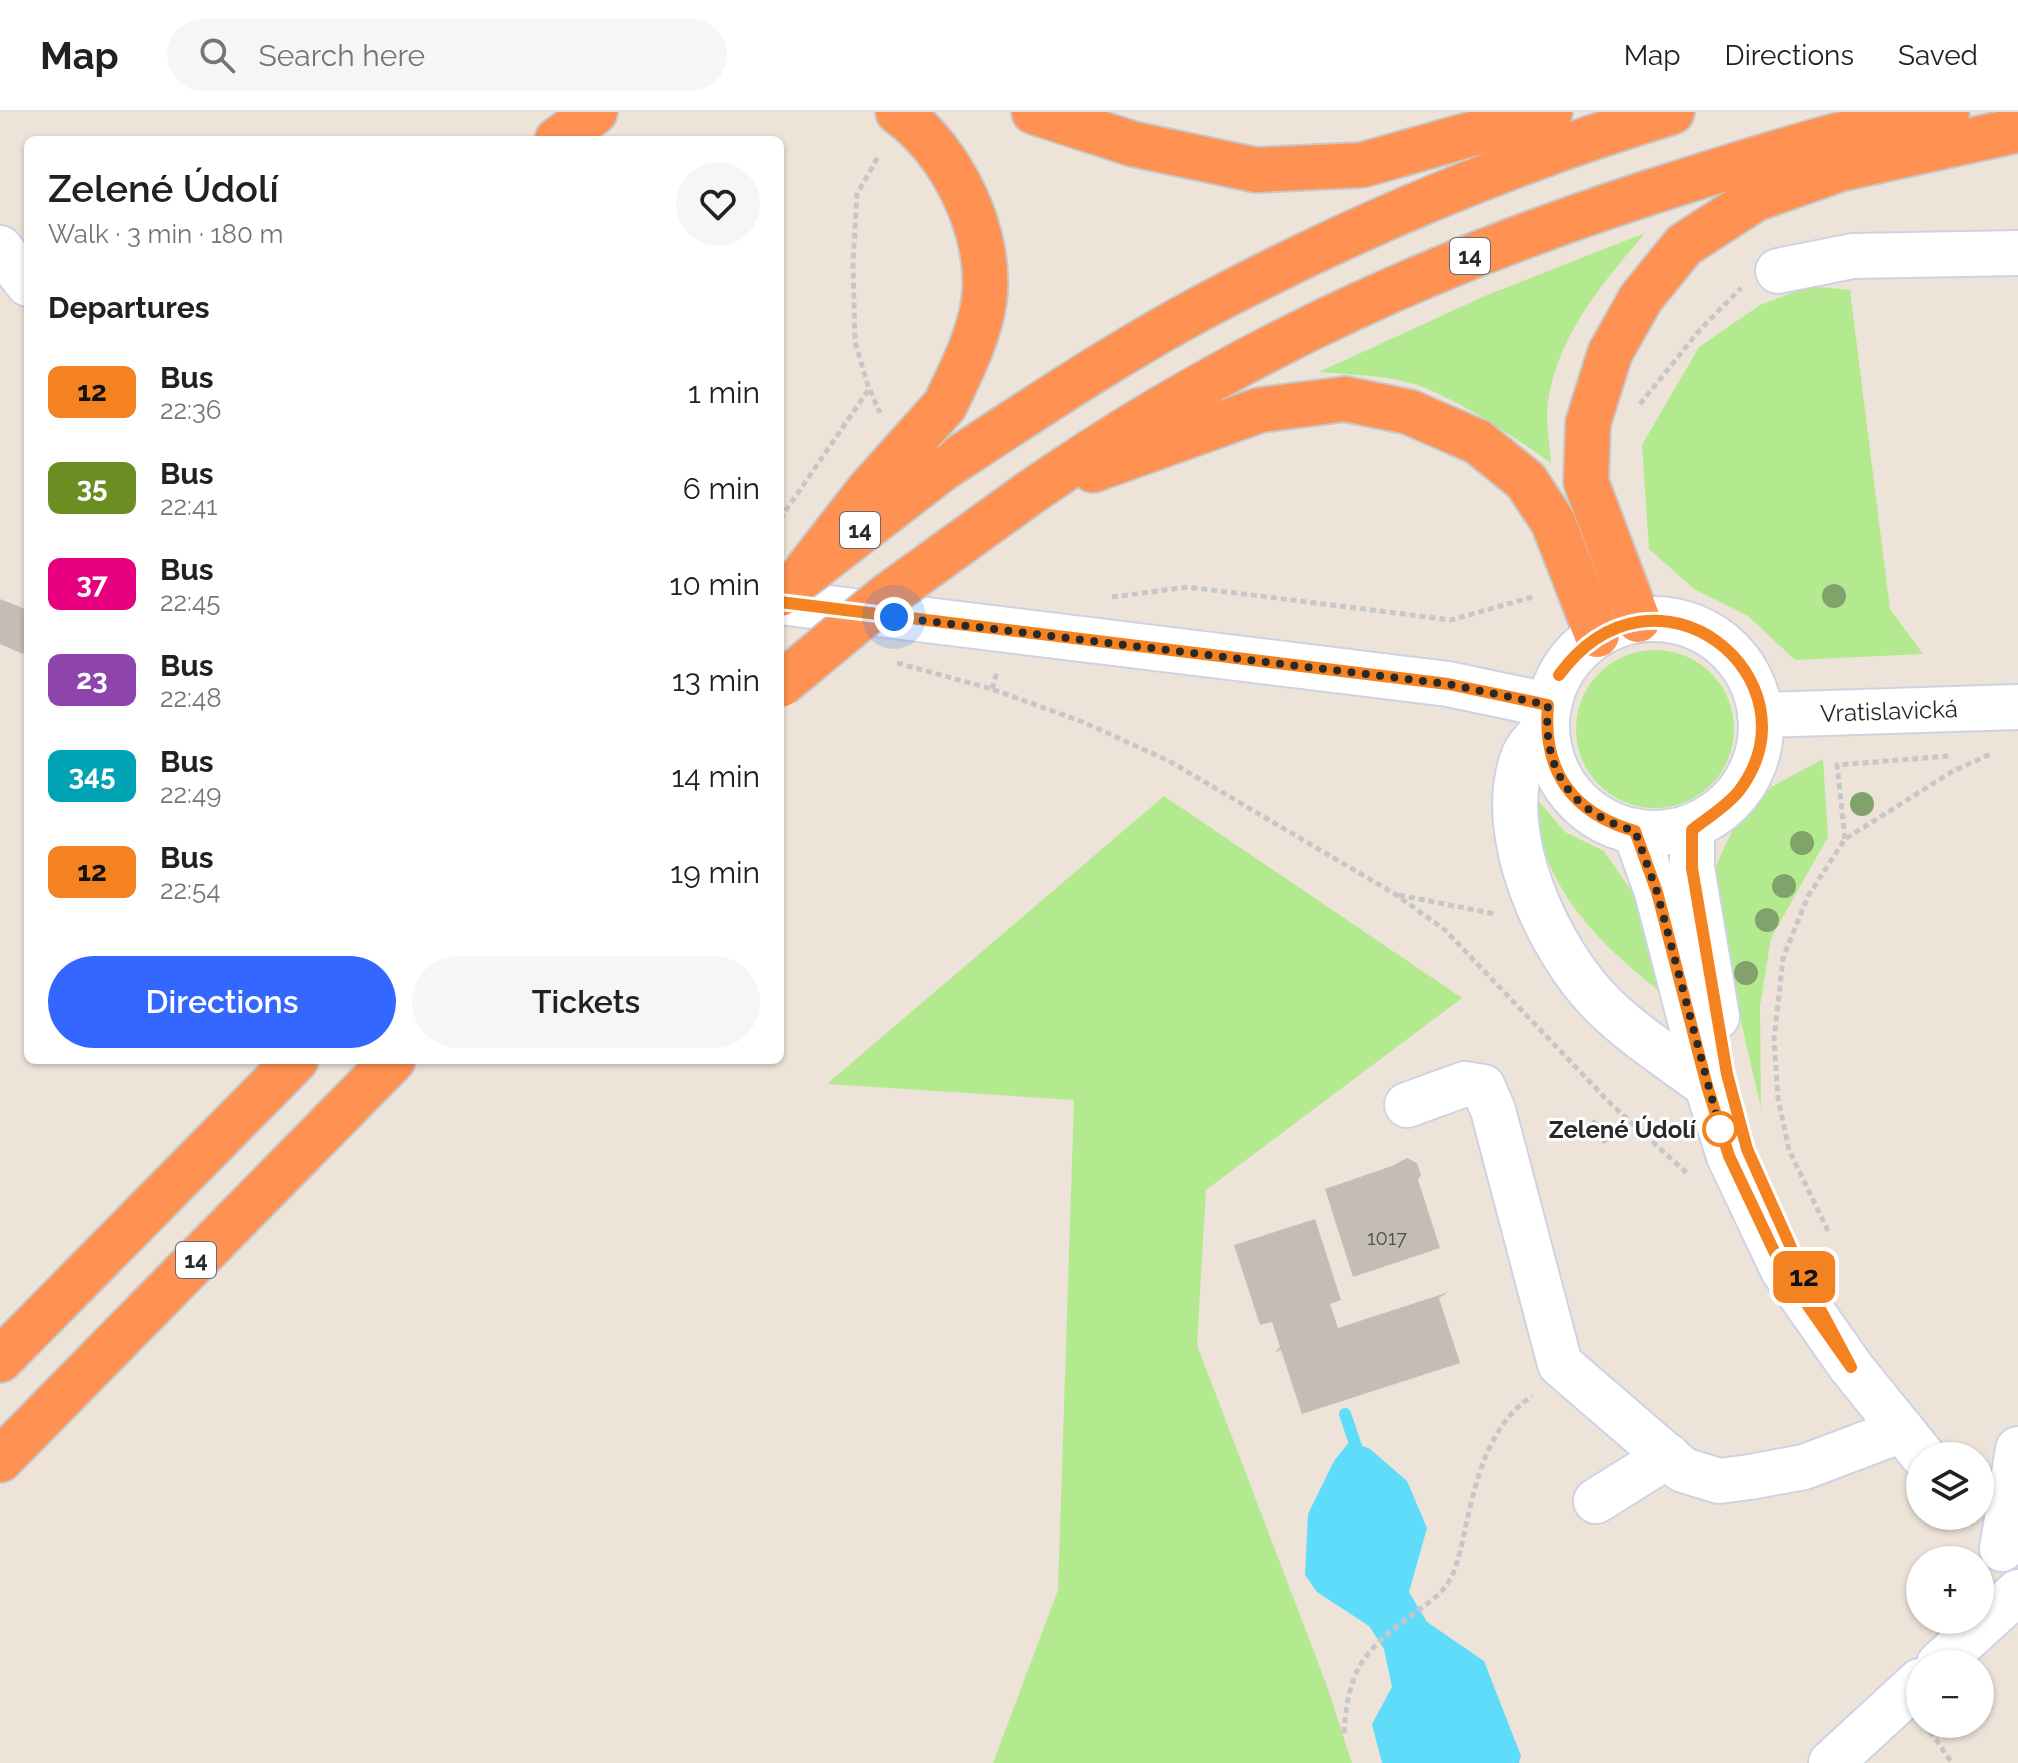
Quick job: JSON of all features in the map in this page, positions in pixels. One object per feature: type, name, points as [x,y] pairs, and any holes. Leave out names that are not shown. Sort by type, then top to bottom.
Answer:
[{"type":"highway","points":[[562,136],[595,112]]},
{"type":"highway","points":[[788,589],[868,491],[945,405],[967,357],[984,300],[980,237],[960,182],[919,127],[898,112]]},
{"type":"highway","points":[[1034,112],[1133,144],[1256,170],[1362,165],[1550,112]]},
{"type":"highway","name":"14","points":[[788,589],[942,469],[1079,380],[1224,296],[1439,193],[1550,150],[1672,112]]},
{"type":"highway","name":"14","points":[[784,682],[887,596],[1111,436],[1247,358],[1352,305],[1471,255],[1597,208],[1767,155],[1904,119],[1947,112]]},
{"type":"highway","points":[[1638,620],[1586,482],[1588,423],[1610,353],[1641,298],[1684,245],[1755,199],[1840,169],[2018,130]]},
{"type":"highway","points":[[1031,492],[1260,410],[1345,399],[1409,412],[1478,442],[1526,481],[1553,522],[1597,635]]},
{"type":"highway","points":[[0,1360],[292,1064]]},
{"type":"highway","name":"14","points":[[0,1460],[389,1064]]},
{"type":"street","points":[[0,248],[24,279]]},
{"type":"street","points":[[1778,271],[1853,256],[2018,253]]},
{"type":"street","points":[[788,589],[1448,684],[1547,715]]},
{"type":"street","points":[[1547,715],[1548,747],[1557,772],[1571,794],[1596,816],[1635,831],[1692,830],[1725,806],[1749,775],[1759,743],[1760,715],[1748,674],[1729,650],[1707,633],[1674,621],[1638,620],[1597,635],[1576,652],[1559,675],[1547,715],[1524,754],[1514,816],[1528,883],[1558,948],[1603,1005],[1707,1086]]},
{"type":"street","name":"Vratislavická","points":[[1760,715],[2018,707]]},
{"type":"street","points":[[1692,830],[1692,868],[1724,1059],[1747,1149],[1810,1290],[1851,1367]]},
{"type":"street","points":[[1635,831],[1657,892],[1707,1086],[1729,1156],[1783,1270],[1851,1367],[1912,1442]]},
{"type":"street","points":[[1407,1105],[1465,1084],[1483,1087],[1493,1110],[1560,1364],[1683,1470],[1719,1481],[1804,1467],[1906,1445]]},
{"type":"street","points":[[2010,1559],[2018,1449]]},
{"type":"street","points":[[1596,1501],[1668,1456]]},
{"type":"street","points":[[1985,1530],[2010,1559]]},
{"type":"street","points":[[1954,1650],[2018,1592]]},
{"type":"street","points":[[1831,1763],[1906,1694]]},
{"type":"path","points":[[784,513],[869,389],[855,342],[853,263],[857,194],[878,157]]},
{"type":"path","points":[[1636,420],[1639,405],[1698,332],[1742,287],[1778,271]]},
{"type":"path","points":[[1097,599],[1188,587],[1451,620],[1525,601],[1546,592]]},
{"type":"path","points":[[992,689],[1083,722],[1169,761],[1395,894],[1445,930],[1611,1104],[1691,1177]]},
{"type":"path","points":[[1828,1231],[1789,1150],[1778,1098],[1774,1040],[1783,958],[1808,896],[1845,839],[1953,771],[1998,751],[1969,754]]},
{"type":"path","points":[[1845,839],[1837,765],[1954,755]]},
{"type":"path","points":[[1395,894],[1496,914]]},
{"type":"path","points":[[1344,1733],[1346,1699],[1353,1678],[1373,1645],[1446,1586],[1457,1563],[1484,1460],[1496,1433],[1519,1404],[1541,1390]]},
{"type":"path","points":[[1935,1738],[1952,1763]]},
{"type":"green space","points":[[1645,233],[1584,311],[1561,354],[1547,409],[1551,463],[1473,412],[1423,387],[1385,378],[1319,372],[1487,295]]},
{"type":"green space","points":[[1810,286],[1850,290],[1890,609],[1923,654],[1795,660],[1747,615],[1694,589],[1649,549],[1642,445],[1699,347],[1760,305]]},
{"type":"green space","points":[[1655,650],[1685,656],[1711,673],[1728,699],[1734,729],[1728,759],[1711,785],[1685,802],[1655,808],[1625,802],[1599,785],[1582,759],[1576,729],[1582,699],[1599,673],[1625,656]]},
{"type":"green space","points":[[1823,759],[1828,837],[1771,938],[1760,1006],[1761,1108],[1738,1009],[1715,868],[1732,831],[1771,787]]},
{"type":"green space","points":[[1533,795],[1565,832],[1604,851],[1637,899],[1664,995],[1597,936],[1570,901],[1545,853]]},
{"type":"green space","points":[[1164,796],[1462,998],[1206,1190],[1197,1345],[1327,1686],[1352,1763],[993,1763],[1058,1590],[1074,1100],[827,1084]]},
{"type":"water","points":[[1350,1441],[1370,1449],[1407,1481],[1427,1528],[1409,1592],[1427,1622],[1484,1661],[1521,1756],[1519,1763],[1382,1763],[1372,1724],[1392,1687],[1384,1649],[1369,1626],[1317,1592],[1305,1575],[1308,1514],[1334,1461]]},
{"type":"building","points":[[0,599],[24,608],[24,652],[23,654],[0,644]]},
{"type":"building","points":[[1594,1119],[1611,1138],[1604,1144],[1587,1126]]},
{"type":"building","points":[[1407,1158],[1417,1163],[1421,1175],[1418,1180],[1440,1248],[1353,1277],[1325,1189]]},
{"type":"building","points":[[1315,1219],[1341,1300],[1330,1304],[1338,1328],[1449,1292],[1439,1298],[1460,1363],[1302,1414],[1281,1350],[1275,1352],[1280,1347],[1272,1322],[1260,1325],[1234,1245]]},
{"type":"waterway","points":[[1345,1414],[1360,1458]]},
{"type":"bus line","name":"12","points":[[784,603],[1448,684],[1548,705],[1548,747],[1557,772],[1571,794],[1596,816],[1615,826],[1635,831],[1657,892],[1707,1086],[1729,1156],[1783,1270],[1851,1367],[1810,1290],[1747,1149],[1727,1074],[1692,868],[1692,830],[1725,806],[1739,791],[1749,775],[1759,743],[1760,715],[1748,674],[1729,650],[1707,633],[1674,621],[1638,620],[1597,635],[1576,652],[1559,675]]},
{"type":"place","name":"Zelené Údolí","points":[[1720,1129]]},
{"type":"route","points":[[894,617],[1448,684],[1548,705],[1548,747],[1557,772],[1571,794],[1596,816],[1615,826],[1635,831],[1657,892],[1720,1129]]}]
